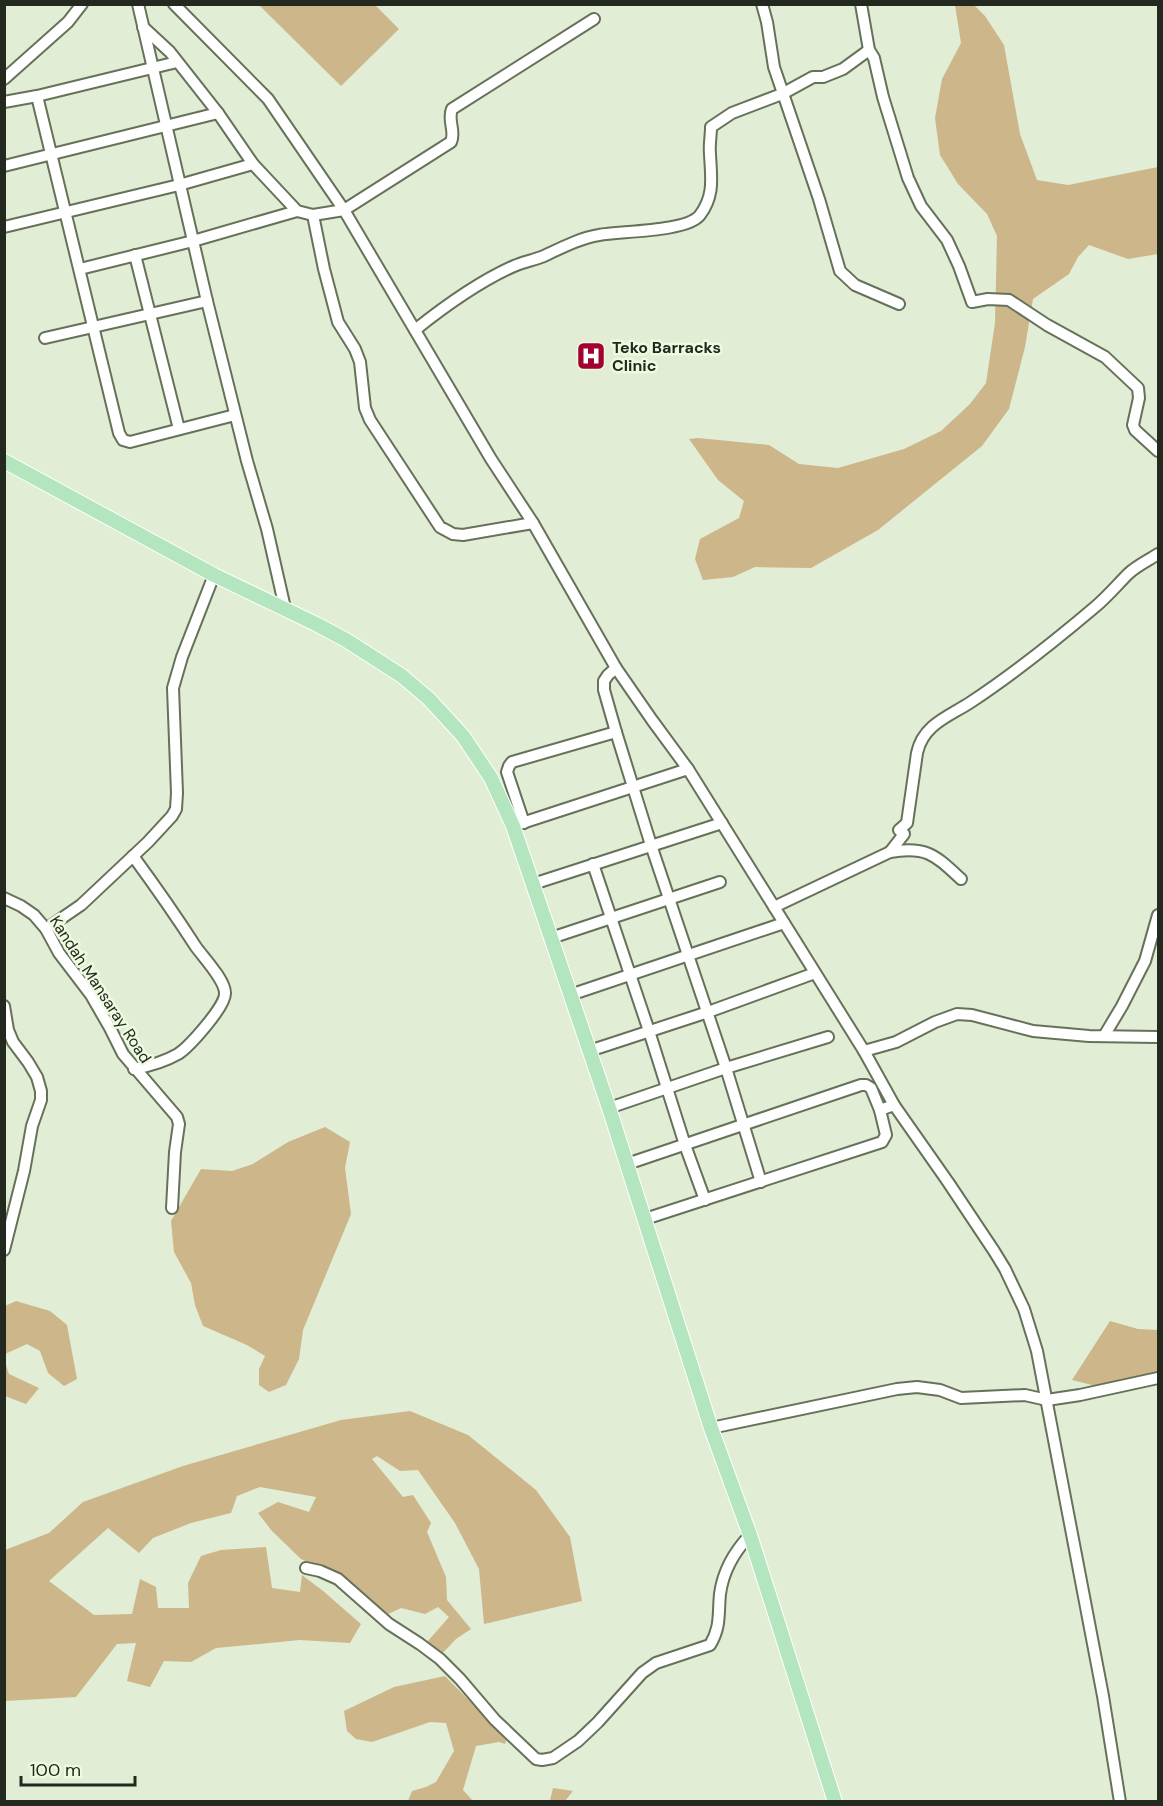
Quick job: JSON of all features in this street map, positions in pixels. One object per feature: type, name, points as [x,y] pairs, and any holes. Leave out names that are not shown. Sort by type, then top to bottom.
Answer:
[{"type":"main road","points":[[4,461],[214,574],[346,640],[402,675],[429,699],[463,736],[491,778],[519,825],[533,884],[609,1108],[711,1428],[750,1535],[835,1802]]},
{"type":"street","points":[[4,79],[68,22],[82,4]]},
{"type":"street","points":[[138,4],[207,301],[285,608]]},
{"type":"street","points":[[174,4],[268,99],[344,210],[491,459],[533,523],[616,668],[688,769],[864,1051],[894,1104],[1005,1269],[1023,1308],[1047,1400],[1103,1696],[1120,1802]]},
{"type":"street","points":[[762,4],[774,67],[819,199],[840,271],[855,285],[899,304]]},
{"type":"street","points":[[861,4],[869,50],[874,58],[883,97],[908,178],[921,206],[947,240],[972,302],[988,299],[1009,300],[1047,325],[1105,357],[1138,388],[1139,398],[1133,425],[1158,452]]},
{"type":"street","points":[[80,269],[193,241],[297,211],[313,215],[344,210],[451,142],[454,136],[449,114],[452,109],[594,19]]},
{"type":"street","points":[[143,27],[170,52],[218,113],[253,164],[297,211]]},
{"type":"street","points":[[414,330],[446,305],[515,265],[594,236],[628,231],[650,231],[685,224],[699,218],[712,186],[709,152],[711,127],[732,113],[782,94],[813,76],[823,76],[843,69],[869,50]]},
{"type":"street","points":[[4,102],[177,62]]},
{"type":"street","points":[[37,96],[119,433],[123,440],[130,442],[235,415]]},
{"type":"street","points":[[4,166],[218,113]]},
{"type":"street","points":[[5,223],[64,212],[179,185],[253,164]]},
{"type":"street","points":[[313,215],[338,322],[360,362],[365,408],[370,420],[440,527],[453,534],[463,535],[533,523]]},
{"type":"street","points":[[135,255],[179,429]]},
{"type":"street","points":[[45,338],[207,301]]},
{"type":"street","points":[[890,852],[904,834],[898,830],[908,823],[917,753],[924,735],[935,723],[970,703],[1026,662],[1097,605],[1129,572],[1158,554]]},
{"type":"street","points":[[46,929],[81,905],[133,856],[176,809],[173,688],[182,657],[214,574]]},
{"type":"street","points":[[616,668],[604,681],[604,690],[651,845],[708,1012],[761,1182]]},
{"type":"street","points":[[616,732],[512,762],[507,772],[519,825],[688,769]]},
{"type":"street","points":[[533,884],[722,823]]},
{"type":"street","points":[[774,907],[890,852],[907,849],[938,857],[961,879]]},
{"type":"street","points":[[133,856],[218,976],[226,993],[213,1016],[181,1052],[156,1065],[135,1069]]},
{"type":"street","points":[[593,864],[705,1200]]},
{"type":"street","points":[[551,938],[720,882]]},
{"type":"street","name":"Kandah Mansaray Road","points":[[4,898],[34,915],[46,929],[59,953],[90,995],[123,1053],[177,1117],[179,1124],[172,1208]]},
{"type":"street","points":[[1104,1036],[1145,961],[1158,915]]},
{"type":"street","points":[[570,995],[784,923]]},
{"type":"street","points":[[590,1051],[708,1012],[815,973]]},
{"type":"street","points":[[4,1006],[12,1042],[37,1077],[41,1100],[32,1126],[24,1171],[4,1250]]},
{"type":"street","points":[[864,1051],[896,1042],[935,1022],[957,1014],[972,1015],[1033,1031],[1158,1037]]},
{"type":"street","points":[[609,1108],[726,1068],[828,1037]]},
{"type":"street","points":[[627,1164],[861,1085],[871,1088],[880,1110],[886,1135],[882,1142],[645,1220]]},
{"type":"street","points":[[880,1110],[894,1104]]},
{"type":"street","points":[[711,1428],[887,1391],[917,1387],[940,1390],[961,1398],[1025,1395],[1047,1400],[1158,1378]]},
{"type":"street","points":[[306,1568],[338,1579],[389,1624],[433,1654],[460,1679],[495,1720],[529,1754],[542,1760],[553,1758],[578,1741],[642,1673],[656,1663],[710,1645],[718,1627],[723,1575],[741,1545],[750,1535]]},
{"type":"shaded area","points":[[259,5],[375,5],[399,29],[341,86]]},
{"type":"shaded area","points":[[955,5],[974,5],[985,16],[1004,45],[1020,134],[1037,180],[1068,185],[1158,167],[1158,254],[1128,259],[1089,245],[1078,257],[1069,274],[1033,299],[1025,347],[1009,409],[982,446],[878,530],[811,568],[755,567],[733,577],[703,580],[695,559],[700,539],[739,518],[744,501],[718,480],[689,439],[769,445],[799,464],[838,468],[904,449],[941,431],[970,404],[986,383],[995,323],[997,236],[987,214],[958,184],[940,155],[935,118],[942,79],[961,43]]},
{"type":"shaded area","points":[[325,1127],[350,1142],[345,1168],[351,1214],[303,1330],[299,1359],[286,1385],[269,1392],[259,1385],[259,1369],[265,1356],[247,1345],[203,1326],[195,1305],[191,1283],[174,1252],[171,1221],[201,1169],[232,1171],[253,1164],[288,1142]]},
{"type":"shaded area","points":[[16,1301],[50,1311],[67,1325],[77,1379],[64,1386],[48,1373],[40,1351],[27,1344],[5,1354],[5,1306]]},
{"type":"shaded area","points":[[1110,1321],[1138,1329],[1158,1330],[1158,1377],[1108,1389],[1072,1380]]},
{"type":"shaded area","points":[[5,1362],[9,1374],[39,1388],[26,1404],[5,1396]]},
{"type":"shaded area","points":[[410,1411],[468,1435],[536,1490],[570,1537],[582,1601],[484,1624],[479,1569],[455,1523],[418,1470],[400,1471],[377,1456],[372,1459],[403,1497],[413,1495],[431,1523],[427,1532],[446,1577],[447,1600],[471,1629],[456,1639],[438,1658],[428,1641],[449,1617],[438,1607],[425,1614],[401,1608],[380,1618],[348,1579],[301,1559],[272,1531],[258,1513],[278,1502],[309,1512],[316,1497],[260,1487],[237,1496],[231,1513],[191,1523],[153,1538],[139,1553],[108,1528],[49,1581],[94,1615],[132,1614],[140,1579],[156,1587],[158,1608],[189,1608],[188,1583],[201,1556],[221,1550],[266,1547],[272,1588],[300,1592],[302,1575],[361,1624],[350,1643],[300,1640],[216,1648],[191,1662],[164,1661],[150,1687],[127,1681],[136,1643],[117,1644],[76,1697],[5,1701],[5,1550],[49,1533],[83,1502],[183,1466],[341,1420]]},
{"type":"shaded area","points":[[445,1676],[506,1741],[505,1744],[499,1742],[476,1746],[463,1790],[473,1801],[408,1801],[412,1791],[436,1782],[454,1751],[446,1723],[430,1722],[372,1742],[356,1739],[347,1731],[344,1711],[394,1687]]},
{"type":"shaded area","points":[[553,1788],[573,1791],[565,1801],[550,1801]]},
{"type":"place","name":"Teko Barracks Clinic","points":[[591,356]]}]
